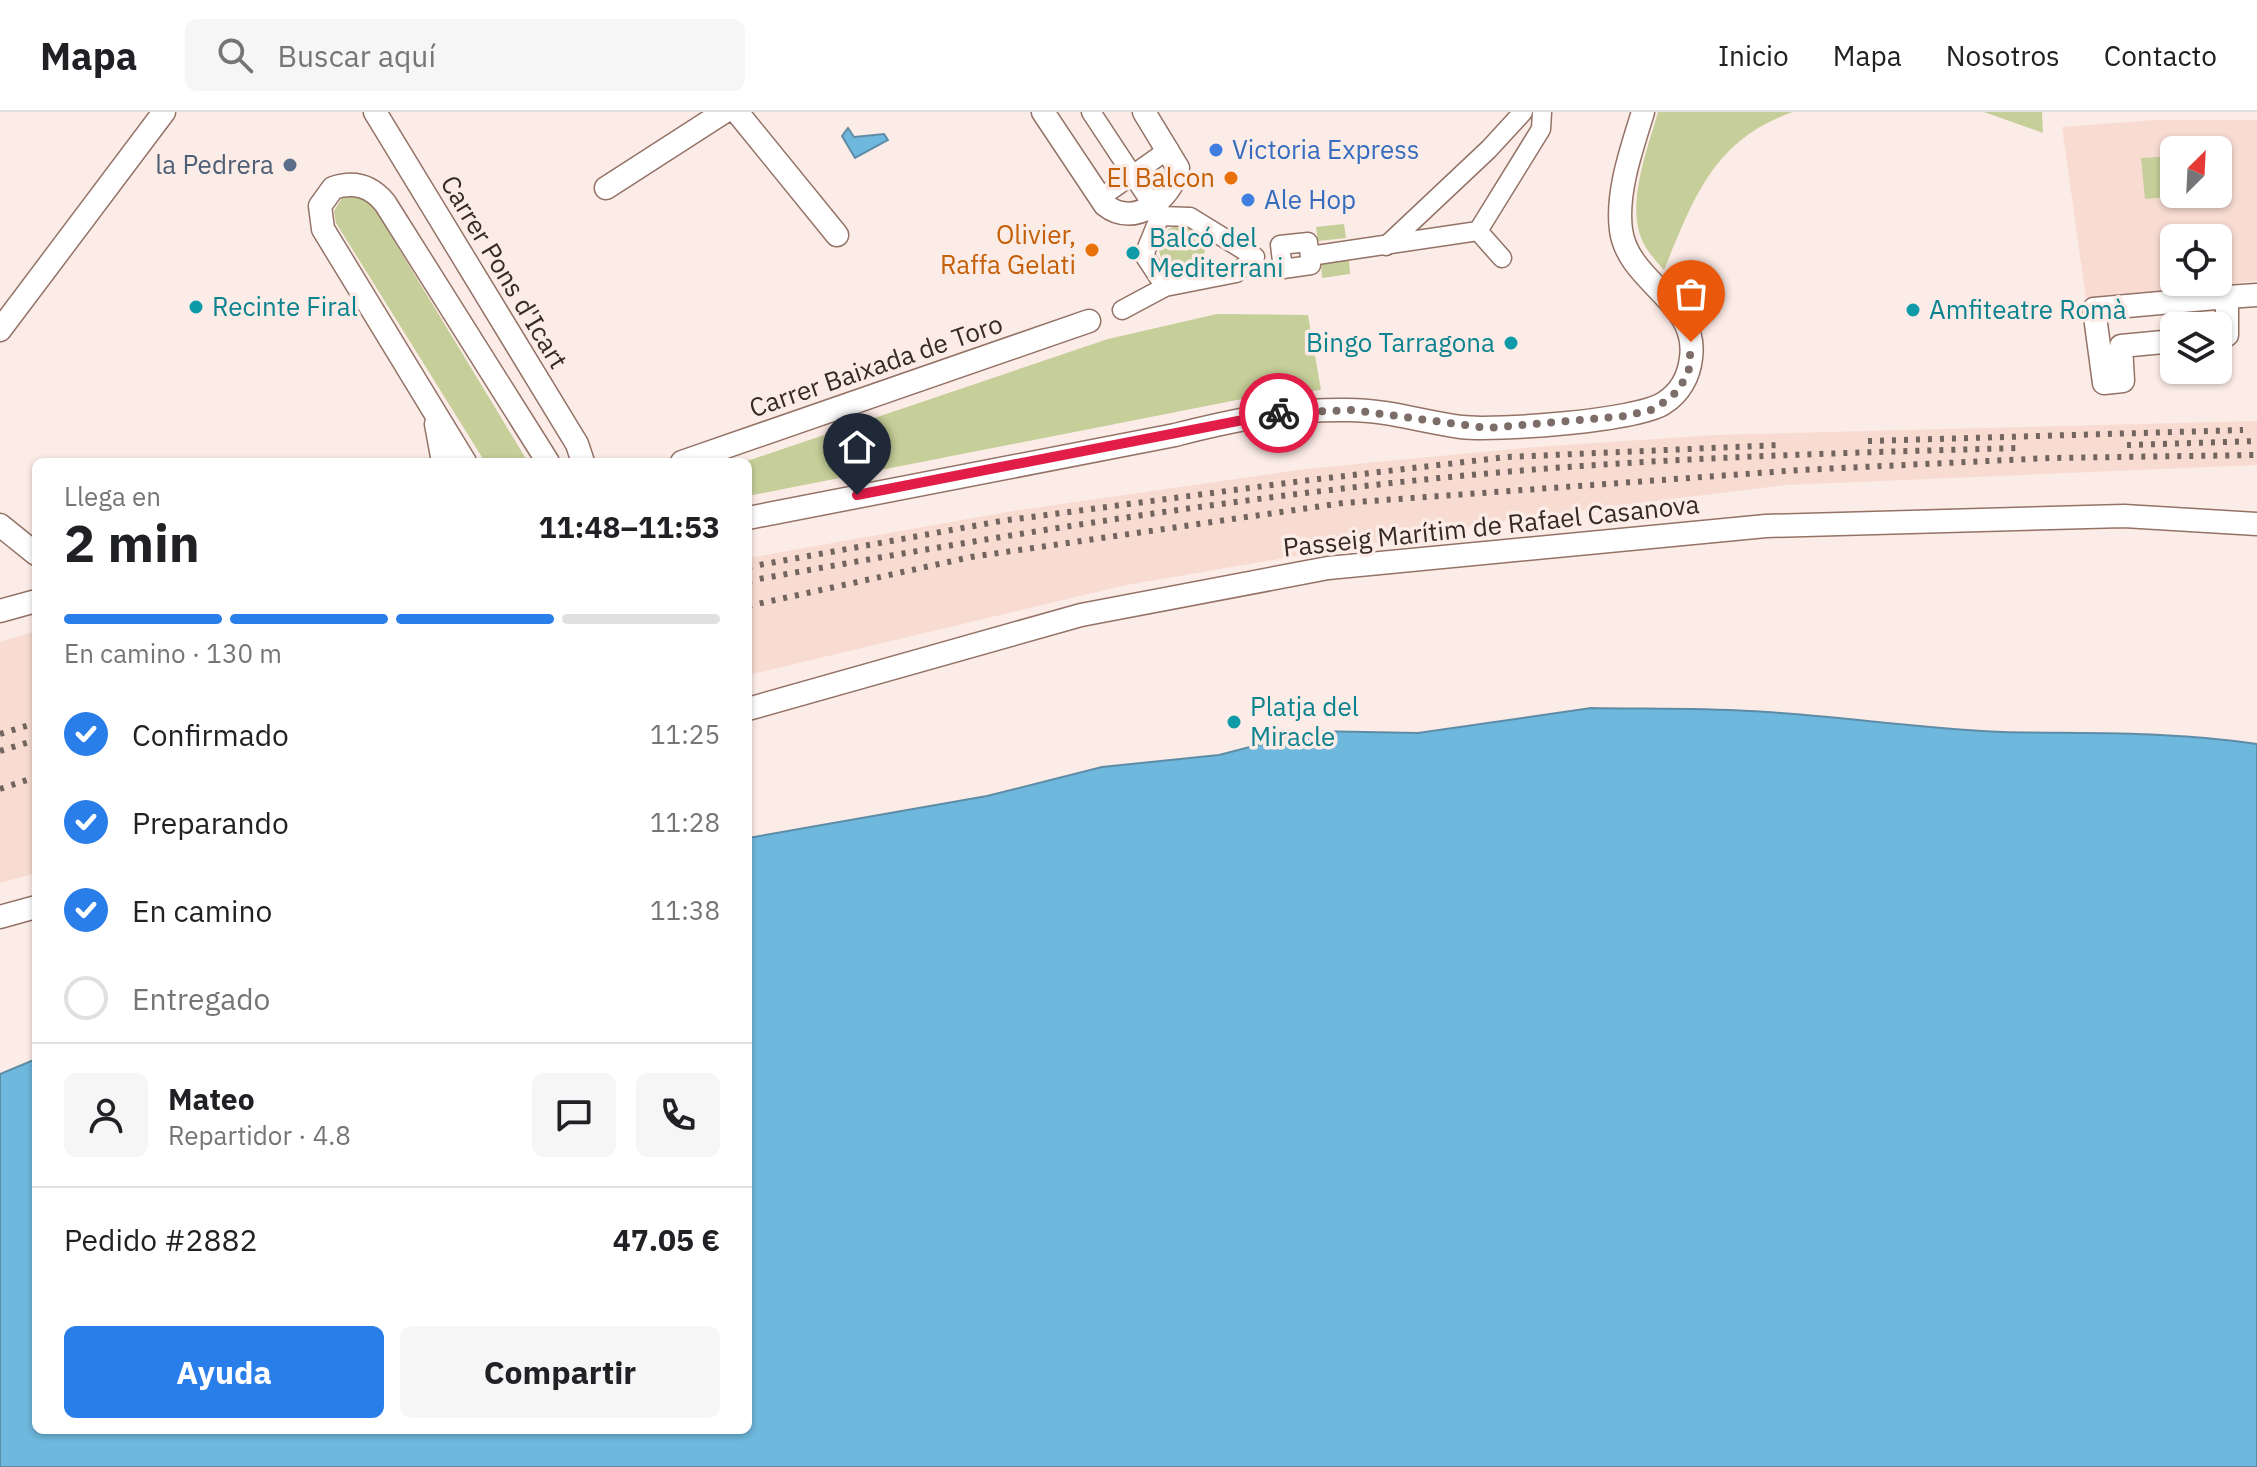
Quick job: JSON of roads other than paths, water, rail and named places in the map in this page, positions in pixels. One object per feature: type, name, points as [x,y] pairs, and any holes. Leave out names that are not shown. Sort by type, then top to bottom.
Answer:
[{"type":"street","points":[[0,330],[164,112]]},
{"type":"street","name":"Carrer Pons d'Icart","points":[[375,112],[577,444],[582,458]]},
{"type":"street","points":[[606,188],[724,112]]},
{"type":"street","points":[[737,112],[837,235]]},
{"type":"street","points":[[1043,112],[1110,210],[1133,213],[1153,206],[1170,191],[1176,177],[1177,161],[1144,112]]},
{"type":"street","points":[[1091,112],[1153,206]]},
{"type":"street","points":[[1386,246],[1489,149],[1523,112]]},
{"type":"street","points":[[1165,287],[1144,255],[1160,216],[1190,217],[1255,257],[1282,255],[1280,245],[1308,242],[1310,256],[1478,231],[1541,129],[1542,112]]},
{"type":"street","points":[[752,517],[1175,435],[1238,419],[1352,410],[1487,428],[1626,416],[1655,409],[1673,397],[1684,382],[1692,355],[1684,318],[1644,275],[1625,244],[1621,204],[1643,112]]},
{"type":"street","points":[[1100,198],[1169,149]]},
{"type":"street","points":[[463,458],[323,229],[320,206],[333,188],[359,185],[378,194],[545,458]]},
{"type":"street","points":[[1478,231],[1502,258]]},
{"type":"street","points":[[1122,310],[1165,287],[1236,273],[1255,257]]},
{"type":"street","points":[[2160,342],[2121,346],[2123,381],[2104,383],[2094,309],[2257,295]]},
{"type":"street","points":[[2227,297],[2227,312]]},
{"type":"street","name":"Carrer Baixada de Toro","points":[[694,458],[1089,321]]},
{"type":"street","points":[[431,407],[442,458]]},
{"type":"street","name":"Passeig Marítim de Rafael Casanova","points":[[752,708],[1081,615],[1328,568],[1766,526],[2124,516],[2257,524]]},
{"type":"street","points":[[0,525],[32,551]]},
{"type":"street","points":[[0,611],[32,602]]},
{"type":"street","points":[[0,917],[32,908]]},
{"type":"water","points":[[848,128],[854,137],[884,134],[888,140],[855,158],[842,136]]},
{"type":"water","points":[[1591,708],[1690,709],[2003,732],[2162,735],[2257,744],[2257,1467],[0,1467],[0,1074],[32,1061],[32,1434],[752,1434],[752,837],[987,796],[1102,767],[1219,755],[1312,731],[1418,733]]},
{"type":"railway","points":[[1868,441],[2243,430]]},
{"type":"railway","points":[[2127,445],[2257,441]]},
{"type":"railway","points":[[752,566],[1001,521],[1302,481],[1507,457],[1780,445]]},
{"type":"railway","points":[[752,580],[1103,521],[1370,485],[1670,461],[2019,448]]},
{"type":"railway","points":[[752,605],[971,557],[1343,503],[1800,470],[2050,458],[2257,455]]},
{"type":"railway","points":[[0,734],[32,724]]},
{"type":"railway","points":[[0,751],[32,741]]},
{"type":"railway","points":[[0,789],[32,778]]},
{"type":"place","name":"Victoria Express","points":[[1216,150]]},
{"type":"place","name":"la Pedrera","points":[[290,165]]},
{"type":"place","name":"El Balcon","points":[[1231,178]]},
{"type":"place","name":"Ale Hop","points":[[1248,200]]},
{"type":"place","name":"Olivier, Raffa Gelati","points":[[1092,250]]},
{"type":"place","name":"Balcó del Mediterrani","points":[[1133,253]]},
{"type":"place","name":"Recinte Firal","points":[[196,307]]},
{"type":"place","name":"Amfiteatre Romà","points":[[1913,310]]},
{"type":"place","name":"Bingo Tarragona","points":[[1511,343]]},
{"type":"place","name":"Platja del Miracle","points":[[1234,722]]}]
